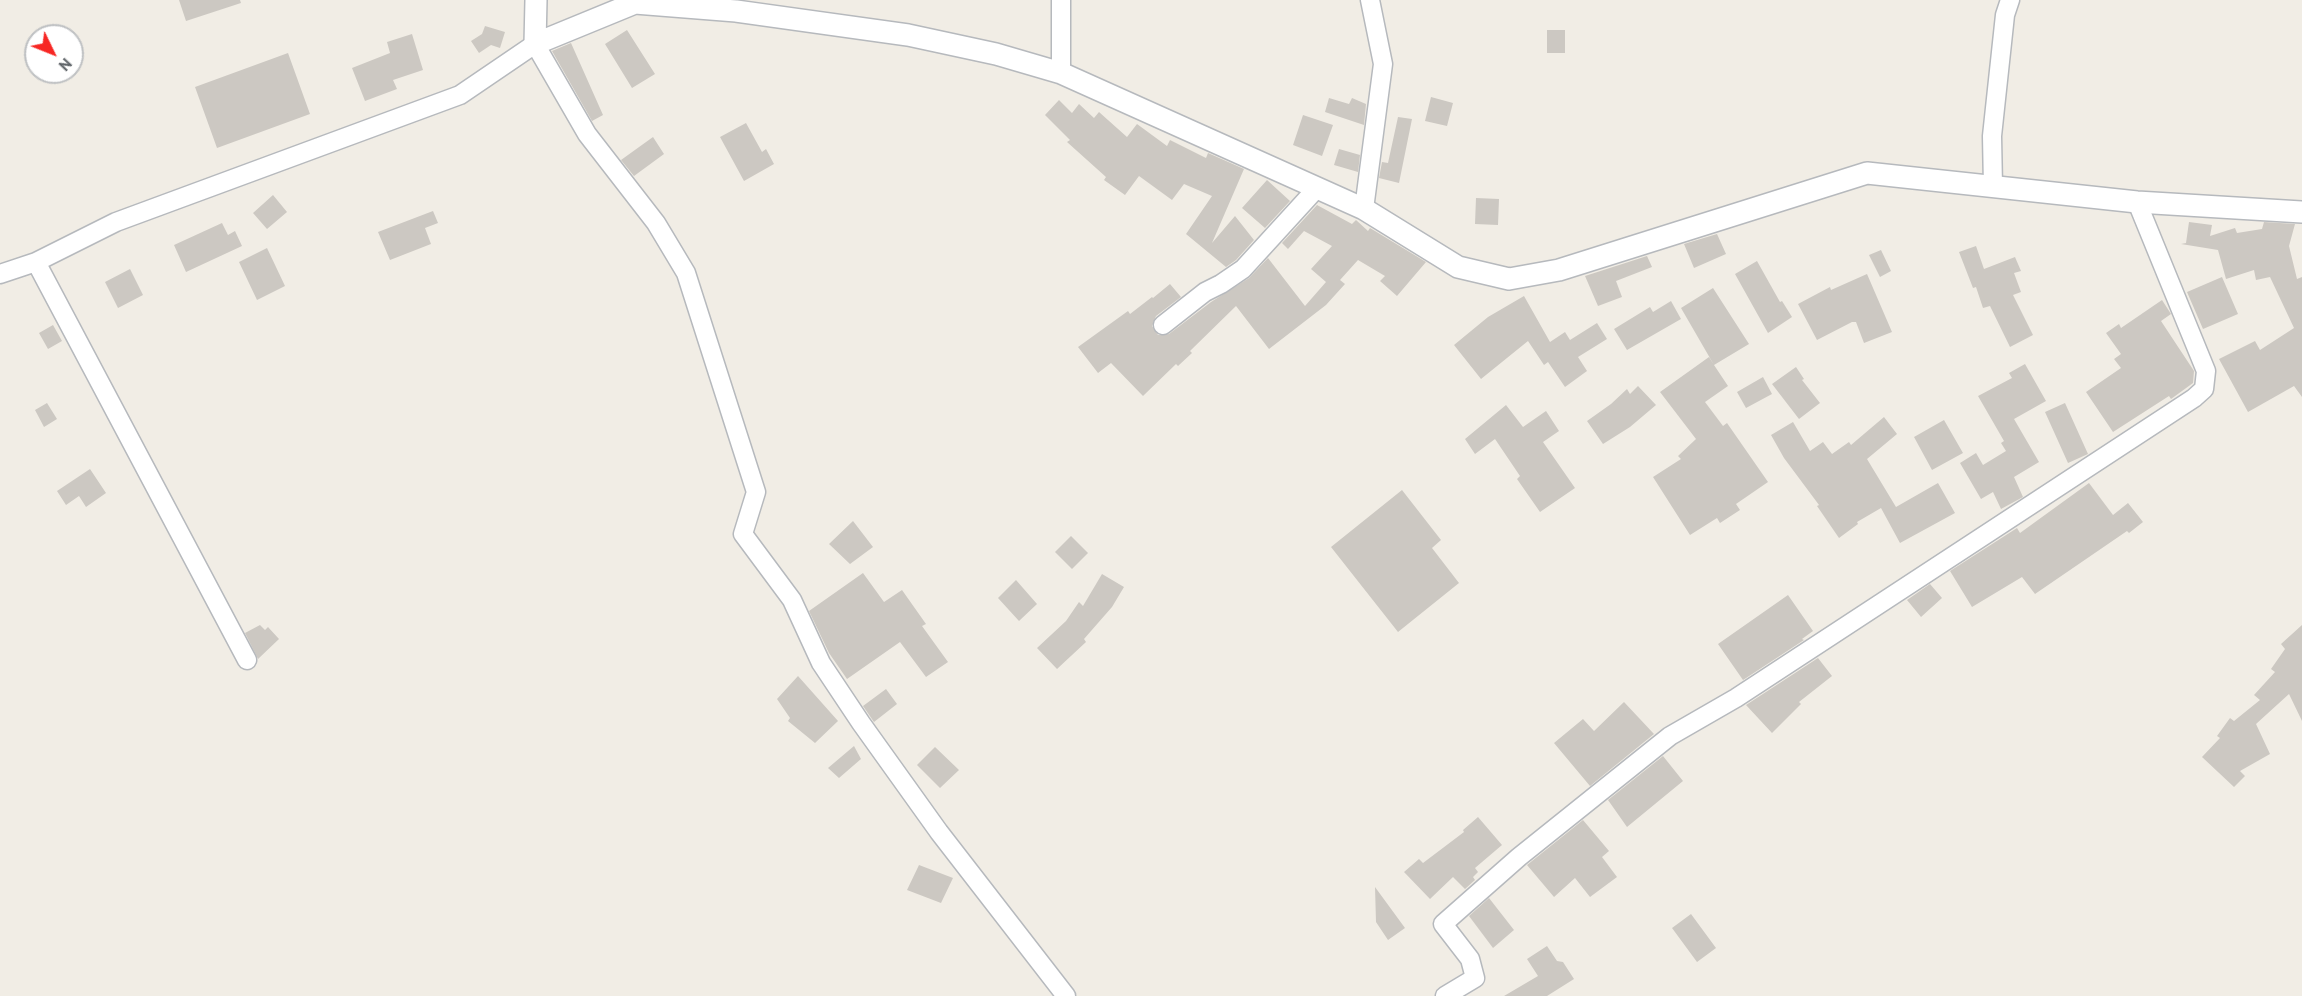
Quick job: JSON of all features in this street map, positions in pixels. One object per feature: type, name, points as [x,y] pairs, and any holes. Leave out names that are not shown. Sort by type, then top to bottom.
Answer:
[{"type":"street","points":[[536,0],[535,44],[587,134],[656,223],[686,273],[756,492],[743,534],[792,600],[821,663],[861,723],[939,832],[1066,996]]},
{"type":"street","points":[[1061,0],[1061,74]]},
{"type":"street","points":[[1364,209],[1383,64],[1370,0]]},
{"type":"street","points":[[1993,187],[1993,124],[2005,15],[2010,0]]},
{"type":"street","points":[[0,274],[36,262],[116,222],[460,95],[535,44],[635,3],[736,11],[908,35],[996,54],[1061,74],[1364,209],[1458,267],[1509,279],[1559,270],[1867,173],[2138,202],[2302,212]]},
{"type":"street","points":[[1163,325],[1204,292],[1221,284],[1243,268],[1317,188]]},
{"type":"street","points":[[1445,996],[1474,978],[1470,958],[1443,924],[1519,858],[1670,736],[1746,691],[2194,398],[2204,389],[2206,371],[2138,202]]},
{"type":"street","points":[[36,262],[247,660]]},
{"type":"building","points":[[179,0],[240,0],[241,3],[186,21]]},
{"type":"building","points":[[485,26],[505,32],[500,48],[491,45],[479,53],[471,41],[482,34]]},
{"type":"building","points":[[627,30],[655,74],[632,88],[605,44]]},
{"type":"building","points":[[1547,30],[1565,30],[1565,53],[1547,53]]},
{"type":"building","points":[[412,34],[423,70],[393,80],[397,89],[365,101],[352,68],[390,53],[387,42]]},
{"type":"building","points":[[571,43],[603,115],[592,121],[552,51]]},
{"type":"building","points":[[288,53],[310,114],[217,148],[195,87]]},
{"type":"building","points":[[1431,97],[1453,103],[1447,126],[1425,121]]},
{"type":"building","points":[[1329,98],[1349,104],[1352,98],[1366,104],[1364,125],[1325,112]]},
{"type":"building","points":[[1059,100],[1072,113],[1079,104],[1094,118],[1099,112],[1127,137],[1137,124],[1167,146],[1170,140],[1206,158],[1208,153],[1244,169],[1212,243],[1235,216],[1254,240],[1236,260],[1226,267],[1186,234],[1212,196],[1184,184],[1172,200],[1139,176],[1125,195],[1104,180],[1106,177],[1067,142],[1070,140],[1045,115]]},
{"type":"building","points":[[1303,115],[1333,125],[1322,156],[1293,145]]},
{"type":"building","points":[[1398,117],[1412,119],[1399,183],[1379,178],[1382,162],[1388,163]]},
{"type":"building","points":[[746,123],[762,152],[766,149],[774,164],[744,181],[720,137]]},
{"type":"building","points":[[653,137],[664,154],[634,176],[621,160]]},
{"type":"building","points":[[1339,149],[1360,155],[1358,172],[1334,165]]},
{"type":"building","points":[[1267,180],[1290,201],[1265,228],[1242,208]]},
{"type":"building","points":[[273,195],[287,212],[267,229],[253,213]]},
{"type":"building","points":[[1476,198],[1499,199],[1498,225],[1475,224]]},
{"type":"building","points":[[1317,205],[1352,224],[1356,220],[1368,231],[1370,228],[1426,262],[1397,296],[1380,281],[1385,276],[1358,260],[1340,280],[1345,284],[1326,305],[1269,349],[1236,306],[1190,351],[1192,353],[1178,366],[1176,364],[1143,396],[1111,363],[1098,373],[1078,347],[1128,311],[1130,314],[1170,284],[1181,297],[1156,316],[1152,326],[1158,335],[1169,334],[1211,302],[1249,278],[1268,258],[1305,306],[1326,282],[1311,269],[1332,246],[1304,231],[1288,249],[1282,243]]},
{"type":"building","points":[[433,211],[438,223],[425,228],[431,244],[390,260],[378,232]]},
{"type":"building","points":[[2189,222],[2212,225],[2210,236],[2235,228],[2237,233],[2262,229],[2264,222],[2295,224],[2289,246],[2297,279],[2302,277],[2302,397],[2294,386],[2248,412],[2219,359],[2255,341],[2260,350],[2294,328],[2270,277],[2256,280],[2254,270],[2226,279],[2218,250],[2181,244],[2186,243]]},
{"type":"building","points":[[222,223],[228,235],[235,231],[242,246],[186,272],[174,245]]},
{"type":"building","points":[[1717,234],[1726,254],[1694,268],[1684,244]]},
{"type":"building","points":[[1976,246],[1984,269],[2015,257],[2021,271],[2014,273],[2021,292],[2013,295],[2033,335],[2010,347],[1990,306],[1983,308],[1976,287],[1973,288],[1959,252]]},
{"type":"building","points":[[267,248],[285,286],[257,300],[239,262]]},
{"type":"building","points":[[1881,250],[1891,271],[1880,277],[1869,255]]},
{"type":"building","points":[[1647,256],[1652,267],[1616,281],[1622,297],[1598,306],[1585,276]]},
{"type":"building","points":[[1757,261],[1780,302],[1782,301],[1792,317],[1768,333],[1735,274]]},
{"type":"building","points":[[130,269],[143,295],[118,308],[105,282]]},
{"type":"building","points":[[1867,274],[1892,332],[1864,343],[1856,322],[1852,322],[1817,340],[1798,304],[1830,287],[1831,290]]},
{"type":"building","points":[[2222,277],[2238,314],[2203,329],[2187,292]]},
{"type":"building","points":[[1713,288],[1749,344],[1714,365],[1681,308]]},
{"type":"building","points":[[1524,296],[1550,342],[1565,332],[1570,340],[1597,323],[1607,339],[1578,357],[1587,371],[1565,387],[1548,362],[1544,365],[1528,341],[1481,379],[1454,345],[1488,317]]},
{"type":"building","points":[[2162,300],[2171,314],[2161,321],[2194,371],[2193,383],[2171,399],[2169,396],[2113,432],[2086,392],[2121,368],[2114,359],[2121,354],[2106,333],[2119,324],[2121,328]]},
{"type":"building","points":[[1671,301],[1681,319],[1627,350],[1614,329],[1650,307],[1653,312]]},
{"type":"building","points":[[53,325],[62,341],[48,349],[39,333]]},
{"type":"building","points":[[1709,357],[1728,386],[1705,402],[1723,426],[1727,423],[1768,482],[1736,504],[1740,510],[1720,523],[1717,518],[1690,535],[1653,477],[1681,459],[1678,456],[1696,439],[1660,392]]},
{"type":"building","points":[[2025,364],[2046,401],[2014,419],[2039,462],[2014,477],[2023,497],[2001,509],[1993,492],[1981,499],[1960,463],[1976,453],[1983,465],[2006,451],[2001,443],[2004,441],[1978,396],[2012,378],[2009,373]]},
{"type":"building","points":[[1796,367],[1804,379],[1802,380],[1820,403],[1799,419],[1772,384]]},
{"type":"building","points":[[1763,377],[1772,394],[1746,408],[1737,392]]},
{"type":"building","points":[[1638,386],[1656,405],[1630,427],[1603,444],[1587,421],[1627,389],[1630,394]]},
{"type":"building","points":[[47,403],[57,419],[44,427],[35,410]]},
{"type":"building","points":[[2065,403],[2088,454],[2068,463],[2045,412]]},
{"type":"building","points":[[1506,405],[1523,427],[1546,411],[1559,431],[1543,442],[1575,488],[1540,512],[1517,479],[1520,476],[1495,439],[1475,454],[1465,439]]},
{"type":"building","points":[[1884,417],[1897,434],[1867,459],[1896,507],[1938,483],[1955,513],[1900,543],[1881,508],[1857,522],[1858,524],[1839,538],[1817,506],[1819,505],[1784,458],[1771,435],[1793,422],[1810,451],[1823,442],[1832,454],[1849,442],[1851,445]]},
{"type":"building","points":[[1944,420],[1963,453],[1932,470],[1914,437]]},
{"type":"building","points":[[90,469],[106,493],[86,507],[79,496],[66,505],[57,491]]},
{"type":"building","points":[[2089,483],[2113,515],[2128,503],[2143,522],[2035,594],[2022,577],[1972,607],[1950,571],[2017,528],[2020,533]]},
{"type":"building","points":[[1402,490],[1441,540],[1432,548],[1459,583],[1398,632],[1331,547]]},
{"type":"building","points":[[853,521],[873,547],[850,564],[829,544]]},
{"type":"building","points":[[1071,536],[1088,553],[1072,569],[1055,552]]},
{"type":"building","points":[[863,573],[884,602],[902,590],[926,624],[922,626],[948,662],[926,677],[900,642],[847,679],[829,653],[809,611]]},
{"type":"building","points":[[1102,574],[1124,587],[1112,607],[1084,639],[1086,642],[1057,669],[1037,648],[1066,621],[1079,602],[1083,606]]},
{"type":"building","points":[[1016,580],[1037,604],[1019,621],[998,598]]},
{"type":"building","points":[[1930,584],[1942,598],[1921,617],[1907,600]]},
{"type":"building","points":[[1788,595],[1813,631],[1802,639],[1804,640],[1743,680],[1718,644]]},
{"type":"building","points":[[260,625],[265,630],[268,627],[279,639],[258,659],[245,633]]},
{"type":"building","points":[[2302,625],[2302,721],[2289,694],[2256,724],[2270,754],[2240,771],[2245,776],[2234,787],[2202,757],[2220,738],[2217,736],[2230,718],[2234,721],[2260,700],[2254,695],[2275,672],[2271,669],[2285,649],[2281,644]]},
{"type":"building","points":[[1818,658],[1832,676],[1799,702],[1801,704],[1772,733],[1746,705]]},
{"type":"building","points":[[798,676],[838,721],[815,743],[788,721],[790,718],[777,699]]},
{"type":"building","points":[[886,689],[897,704],[874,722],[863,706]]},
{"type":"building","points":[[1624,702],[1654,734],[1590,786],[1554,743],[1583,719],[1594,731]]},
{"type":"building","points":[[854,746],[861,759],[839,778],[828,768]]},
{"type":"building","points":[[935,747],[959,770],[940,788],[917,765]]},
{"type":"building","points":[[1663,756],[1683,781],[1627,827],[1608,800]]},
{"type":"building","points":[[1478,817],[1502,845],[1475,868],[1478,872],[1473,877],[1475,880],[1465,889],[1453,877],[1430,899],[1404,872],[1419,859],[1423,863],[1464,832],[1463,830]]},
{"type":"building","points":[[1583,820],[1609,851],[1602,857],[1617,877],[1590,897],[1575,878],[1554,897],[1527,865]]},
{"type":"building","points":[[919,865],[953,878],[941,903],[907,890]]},
{"type":"building","points":[[1375,887],[1405,928],[1388,940],[1376,922]]},
{"type":"building","points":[[1489,898],[1514,930],[1493,948],[1469,916]]},
{"type":"building","points":[[1691,914],[1716,948],[1697,962],[1672,928]]},
{"type":"building","points":[[1547,946],[1557,961],[1563,962],[1574,979],[1547,996],[1504,996],[1538,976],[1527,959]]}]
